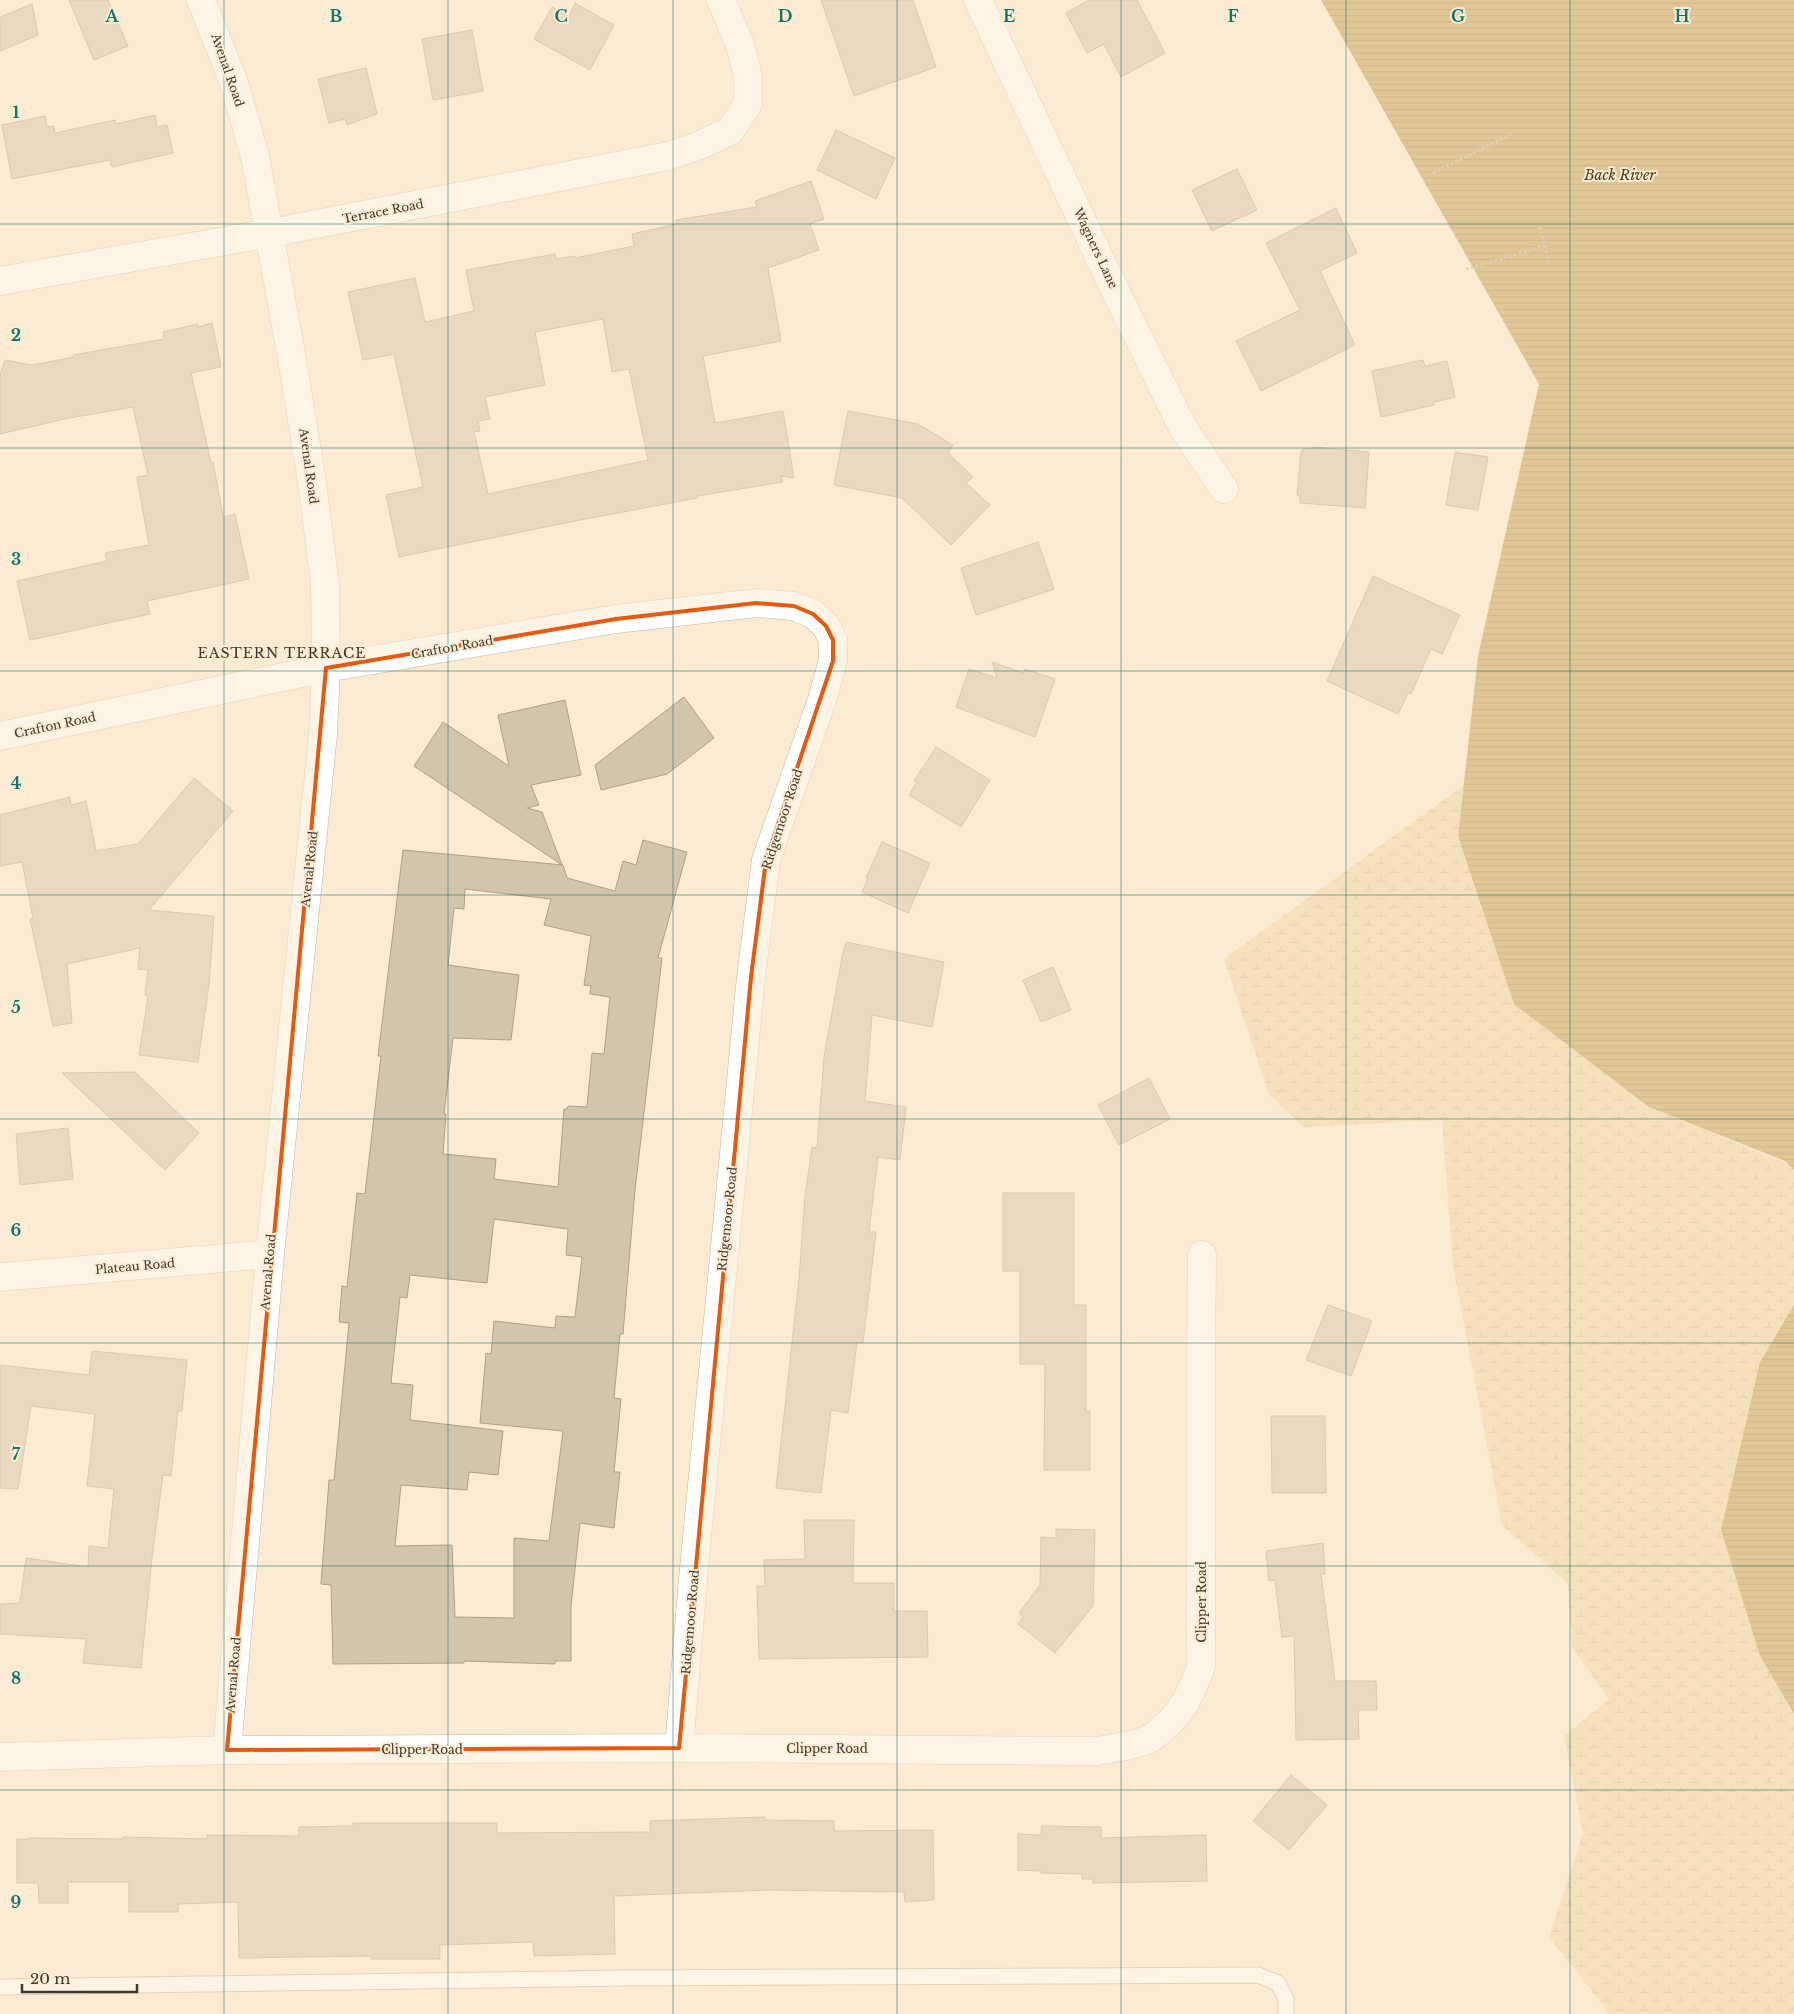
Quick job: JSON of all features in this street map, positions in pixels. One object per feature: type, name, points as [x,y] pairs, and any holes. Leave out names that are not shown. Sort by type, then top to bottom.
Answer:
[{"type":"street","name":"Avenal Road","points":[[201,0],[234,80],[254,156],[270,233],[312,482],[325,585],[326,668],[323,734],[270,1254],[227,1750]]},
{"type":"street","name":"Terrace Road","points":[[0,281],[270,233],[668,156],[698,146],[730,131],[748,104],[748,76],[742,53],[721,0]]},
{"type":"street","name":"Wagners Lane","points":[[978,0],[1111,282],[1182,426],[1224,489]]},
{"type":"street","name":"Crafton Road","points":[[0,736],[326,668],[616,619],[756,603],[794,606],[813,614],[826,626],[833,640],[832,660],[822,700]]},
{"type":"street","name":"Ridgemoor Road","points":[[679,1748],[694,1569],[750,987],[766,860],[822,700]]},
{"type":"street","name":"Plateau Road","points":[[0,1277],[270,1254]]},
{"type":"street","name":"Clipper Road","points":[[0,1757],[227,1750],[679,1748],[1097,1751],[1149,1740],[1169,1724],[1184,1707],[1201,1666],[1202,1255]]},
{"type":"lane","points":[[0,1987],[628,1978],[1258,1975],[1278,1983],[1286,1999],[1286,2014]]},
{"type":"path","points":[[1433,173],[1511,134]]},
{"type":"path","points":[[1539,224],[1549,264]]},
{"type":"path","points":[[1466,269],[1545,246]]},
{"type":"highlighted area","points":[[756,603],[794,606],[813,614],[826,626],[833,640],[833,661],[766,860],[751,977],[679,1748],[227,1750],[326,668],[616,619]]},
{"type":"green space","points":[[1463,786],[1458,836],[1652,1108],[1788,1164],[1794,1171],[1794,1305],[1760,1362],[1760,1656],[1794,1715],[1794,2014],[1610,2014],[1549,1937],[1583,1833],[1564,1736],[1609,1699],[1572,1647],[1568,1584],[1502,1525],[1453,1266],[1442,1120],[1304,1127],[1269,1094],[1224,959]]},
{"type":"water","name":"Back River","points":[[1321,0],[1794,0],[1794,1170],[1785,1161],[1649,1107],[1514,1004],[1458,836],[1478,656],[1539,384]]},
{"type":"water","points":[[1794,1305],[1794,1714],[1760,1656],[1721,1530],[1760,1362]]},
{"type":"building","points":[[69,0],[108,0],[128,46],[94,60]]},
{"type":"building","points":[[821,0],[913,0],[936,67],[854,96]]},
{"type":"building","points":[[1089,0],[1137,0],[1165,53],[1121,77],[1104,44],[1087,53],[1066,13]]},
{"type":"building","points":[[575,3],[614,25],[590,70],[534,39],[552,7],[569,17]]},
{"type":"building","points":[[32,4],[38,35],[0,51],[0,17]]},
{"type":"building","points":[[472,30],[483,91],[433,100],[422,39]]},
{"type":"building","points":[[366,68],[377,114],[347,125],[345,119],[329,123],[318,79]]},
{"type":"building","points":[[155,115],[157,127],[167,125],[173,153],[112,167],[110,160],[12,179],[2,125],[45,116],[47,127],[54,126],[55,133],[115,120],[116,124]]},
{"type":"building","points":[[836,130],[895,158],[876,199],[817,170]]},
{"type":"building","points":[[1237,169],[1257,210],[1212,231],[1192,190]]},
{"type":"building","points":[[811,181],[824,219],[810,224],[819,250],[768,268],[781,341],[703,356],[715,423],[783,411],[794,478],[781,476],[783,482],[697,496],[697,498],[399,557],[386,495],[423,487],[394,354],[363,360],[348,292],[415,278],[425,322],[474,311],[466,270],[555,254],[556,259],[575,256],[575,258],[634,246],[632,234],[676,224],[676,220],[757,207],[755,201]],"holes":[[[603,319],[612,372],[629,369],[648,460],[488,494],[474,432],[480,431],[478,421],[490,419],[485,397],[545,385],[535,332]]]},
{"type":"building","points":[[1336,208],[1357,253],[1320,271],[1355,345],[1261,391],[1236,341],[1300,310],[1266,243]]},
{"type":"building","points":[[212,323],[221,367],[191,373],[211,463],[213,462],[223,517],[235,514],[249,579],[147,601],[150,614],[30,640],[17,581],[107,561],[105,553],[149,545],[137,477],[148,475],[133,407],[69,418],[0,434],[0,375],[5,360],[32,365],[74,357],[73,355],[164,339],[163,332],[198,324],[198,327]]},
{"type":"building","points":[[1423,360],[1425,366],[1447,361],[1455,397],[1434,402],[1434,405],[1381,417],[1372,371]]},
{"type":"building","points":[[848,411],[918,424],[953,445],[948,453],[973,477],[966,483],[990,505],[951,545],[902,498],[834,485]]},
{"type":"building","points":[[1313,447],[1369,452],[1365,508],[1300,503],[1300,495],[1297,495],[1301,451],[1303,452],[1303,449],[1313,449]]},
{"type":"building","points":[[1455,452],[1488,457],[1478,510],[1446,505]]},
{"type":"building","points":[[1038,542],[1054,589],[976,615],[961,568]]},
{"type":"building","points":[[1373,576],[1460,615],[1442,654],[1431,649],[1411,694],[1408,693],[1398,714],[1327,681]]},
{"type":"building","points":[[992,662],[1023,673],[1025,669],[1055,679],[1035,737],[956,707],[969,669],[997,678]]},
{"type":"building","points":[[684,697],[714,738],[667,774],[601,790],[595,765]]},
{"type":"building","points":[[565,700],[581,775],[531,785],[539,805],[527,808],[542,812],[562,865],[414,766],[443,722],[509,766],[498,715]]},
{"type":"building","points":[[936,747],[990,780],[961,827],[909,795],[917,782],[914,781]]},
{"type":"building","points":[[194,778],[233,811],[149,910],[214,916],[209,984],[198,1062],[139,1055],[148,996],[145,995],[148,970],[138,969],[140,948],[67,964],[72,1023],[53,1026],[30,919],[33,918],[22,862],[0,866],[0,815],[70,797],[71,805],[86,801],[96,851],[138,844]]},
{"type":"building","points":[[643,840],[687,852],[658,958],[662,958],[635,1190],[623,1334],[620,1334],[614,1398],[621,1399],[614,1472],[620,1472],[614,1528],[580,1523],[571,1606],[571,1661],[555,1661],[555,1664],[464,1661],[464,1663],[333,1664],[331,1585],[321,1584],[329,1480],[334,1480],[349,1323],[339,1322],[342,1286],[347,1287],[357,1193],[365,1194],[381,1056],[378,1056],[403,850],[563,865],[567,878],[615,891],[623,861],[636,865]],"holes":[[[465,889],[551,899],[544,925],[591,936],[584,985],[591,986],[590,994],[610,997],[604,1054],[592,1053],[587,1107],[568,1106],[567,1109],[564,1109],[558,1187],[494,1179],[496,1159],[443,1154],[446,1114],[444,1114],[453,1038],[511,1040],[519,975],[448,965],[454,908],[464,909]],[[494,1219],[568,1229],[566,1255],[582,1257],[575,1317],[556,1316],[555,1328],[494,1321],[491,1354],[486,1353],[480,1423],[563,1431],[549,1541],[514,1538],[514,1618],[455,1617],[452,1545],[395,1546],[401,1485],[467,1490],[469,1472],[498,1475],[503,1431],[410,1420],[413,1385],[391,1383],[400,1297],[407,1298],[410,1275],[487,1283]]]},
{"type":"building","points":[[882,842],[930,863],[908,913],[862,892]]},
{"type":"building","points":[[846,942],[944,962],[932,1027],[872,1015],[865,1101],[906,1107],[900,1160],[878,1157],[869,1232],[876,1232],[863,1343],[857,1342],[848,1413],[831,1410],[821,1493],[776,1488],[799,1279],[805,1196],[812,1147],[817,1148],[824,1057]]},
{"type":"building","points":[[1053,967],[1071,1010],[1041,1022],[1023,980]]},
{"type":"building","points":[[135,1072],[199,1133],[165,1170],[62,1073]]},
{"type":"building","points":[[1149,1078],[1170,1119],[1119,1145],[1098,1105]]},
{"type":"building","points":[[68,1128],[73,1179],[20,1185],[16,1134]]},
{"type":"building","points":[[1003,1193],[1074,1193],[1074,1305],[1086,1305],[1086,1411],[1090,1411],[1090,1470],[1044,1470],[1045,1364],[1020,1364],[1020,1271],[1003,1271]]},
{"type":"building","points":[[1328,1305],[1372,1321],[1351,1376],[1306,1360]]},
{"type":"building","points":[[92,1351],[187,1360],[182,1411],[178,1411],[171,1476],[163,1475],[152,1558],[141,1668],[83,1663],[86,1639],[0,1634],[0,1604],[20,1603],[26,1558],[88,1567],[89,1546],[108,1548],[114,1489],[87,1486],[95,1414],[31,1406],[18,1489],[0,1488],[0,1365],[89,1375]]},
{"type":"building","points":[[1271,1416],[1325,1416],[1326,1493],[1272,1493]]},
{"type":"building","points":[[804,1520],[854,1520],[853,1583],[894,1583],[894,1611],[927,1611],[928,1657],[759,1659],[757,1586],[765,1586],[764,1560],[805,1559]]},
{"type":"building","points":[[1056,1529],[1095,1530],[1093,1606],[1055,1653],[1018,1624],[1023,1617],[1019,1613],[1040,1585],[1041,1537],[1056,1538]]},
{"type":"building","points":[[1323,1543],[1325,1574],[1321,1574],[1335,1681],[1376,1681],[1377,1710],[1358,1710],[1359,1739],[1296,1740],[1294,1636],[1282,1637],[1275,1580],[1269,1581],[1266,1551]]},
{"type":"building","points":[[1291,1775],[1327,1805],[1289,1850],[1253,1821]]},
{"type":"building","points":[[765,1817],[765,1820],[834,1821],[834,1831],[933,1830],[934,1900],[905,1902],[904,1892],[769,1890],[614,1896],[615,1954],[534,1956],[533,1942],[440,1945],[440,1959],[371,1959],[371,1956],[239,1958],[238,1902],[178,1904],[178,1912],[129,1912],[129,1882],[68,1882],[68,1903],[39,1903],[38,1883],[17,1883],[17,1839],[123,1839],[123,1837],[207,1839],[207,1835],[299,1836],[299,1827],[353,1826],[353,1823],[497,1823],[497,1833],[650,1832],[650,1821]]},
{"type":"building","points":[[1042,1826],[1101,1827],[1101,1838],[1206,1835],[1207,1881],[1093,1883],[1093,1879],[1082,1879],[1082,1874],[1041,1873],[1041,1871],[1018,1870],[1018,1834],[1041,1835]]},
{"type":"district","name":"EASTERN TERRACE","points":[[282,653]]}]
